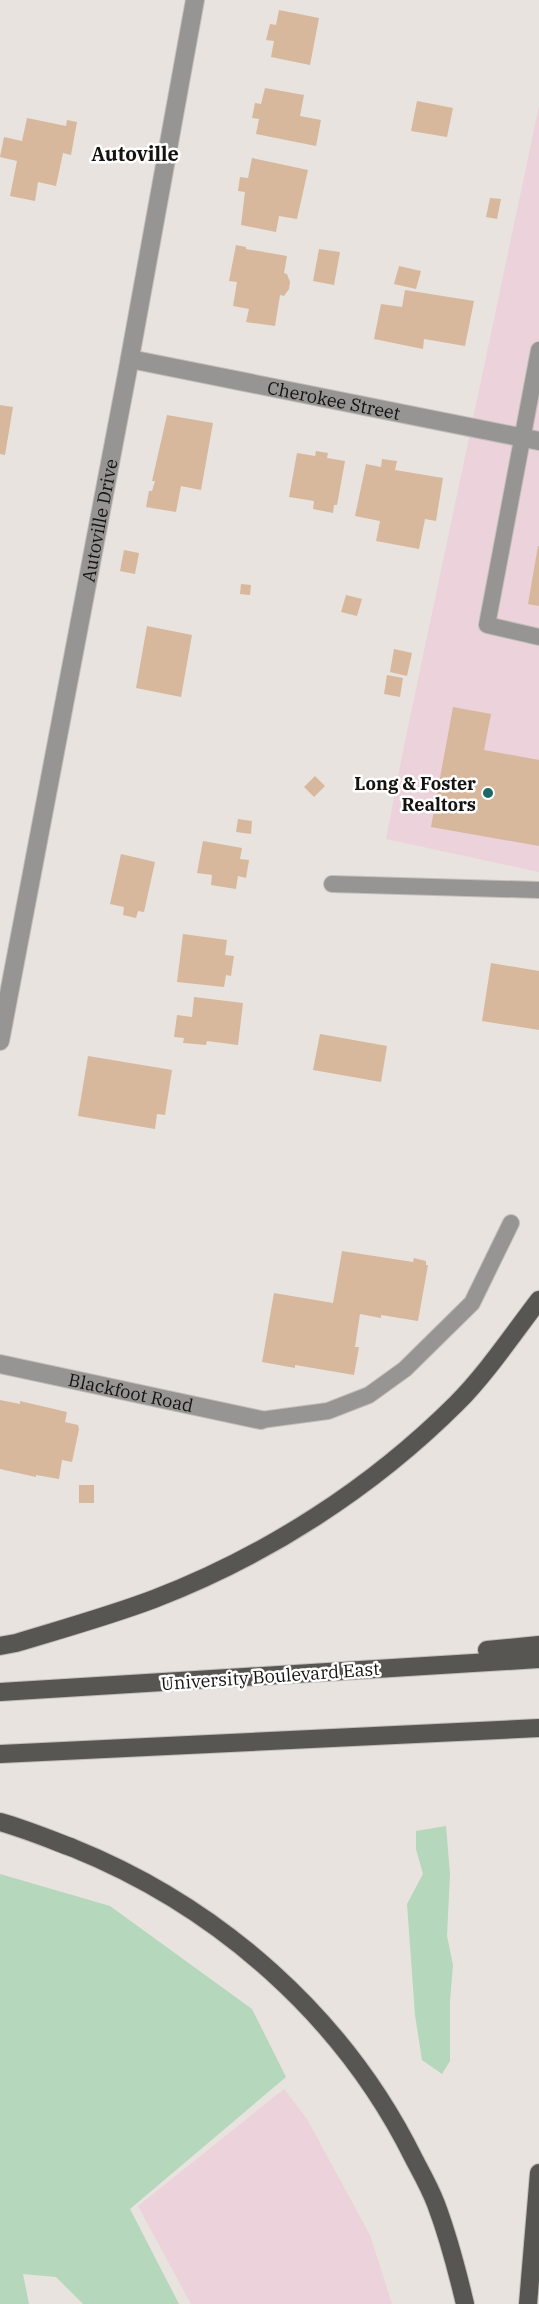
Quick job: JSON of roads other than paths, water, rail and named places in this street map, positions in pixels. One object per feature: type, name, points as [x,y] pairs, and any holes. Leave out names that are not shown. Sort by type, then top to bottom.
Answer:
[{"type":"main road","points":[[0,1646],[155,1599],[224,1568],[340,1502],[402,1452],[458,1402],[539,1300]]},
{"type":"main road","points":[[259,1676],[539,1645]]},
{"type":"main road","name":"University Boulevard East","points":[[0,1692],[539,1659]]},
{"type":"main road","points":[[0,1754],[539,1728]]},
{"type":"main road","points":[[0,1822],[23,1828],[116,1866],[171,1898],[251,1953],[304,2002],[355,2062],[397,2123],[436,2202],[465,2304]]},
{"type":"main road","points":[[528,2304],[539,2173]]},
{"type":"street","name":"Autoville Drive","points":[[0,1041],[195,0]]},
{"type":"street","name":"Cherokee Street","points":[[129,359],[531,439]]},
{"type":"street","name":"Blackfoot Road","points":[[0,1364],[261,1420]]},
{"type":"lane","points":[[539,350],[531,439],[487,625],[539,637]]},
{"type":"lane","points":[[332,884],[539,890]]},
{"type":"lane","points":[[261,1420],[328,1412],[369,1395],[405,1369],[472,1303],[511,1222]]},
{"type":"place","name":"Long & Foster Realtors","points":[[488,793]]},
{"type":"district","name":"Autoville","points":[[135,153]]}]
